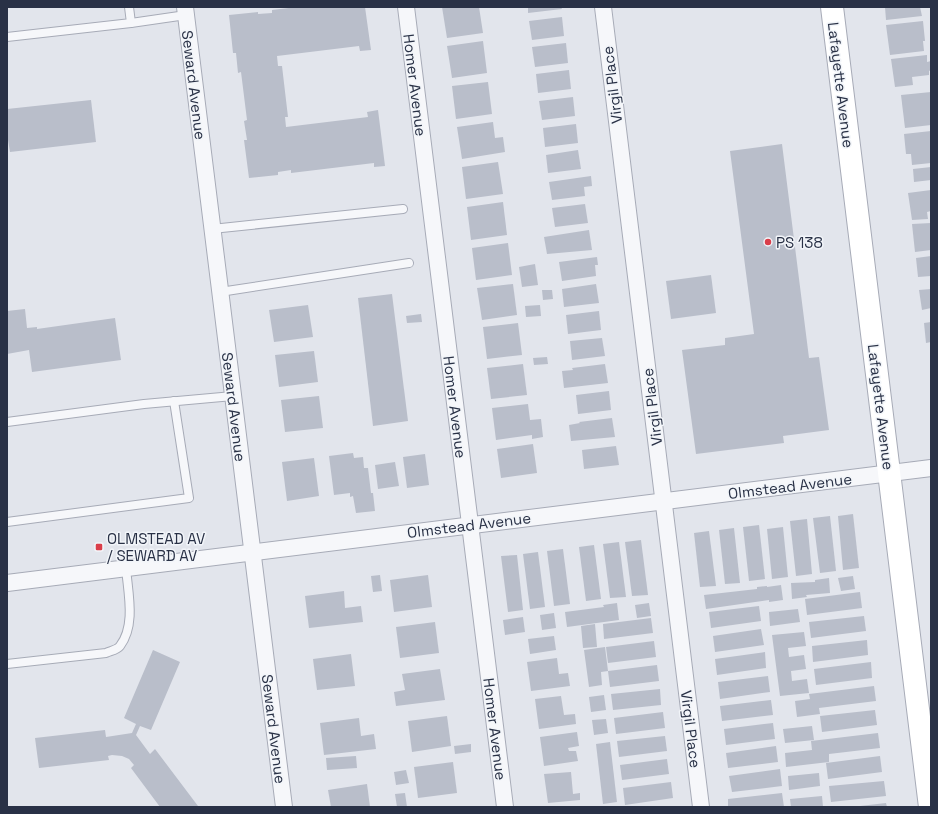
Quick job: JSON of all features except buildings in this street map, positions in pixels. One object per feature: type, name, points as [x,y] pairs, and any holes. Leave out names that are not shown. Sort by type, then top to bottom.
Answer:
[{"type":"street","name":"Homer Avenue","points":[[406,7],[505,807]]},
{"type":"street","name":"Virgil Place","points":[[603,7],[701,807]]},
{"type":"street","name":"Lafayette Avenue","points":[[832,7],[930,807]]},
{"type":"street","name":"Seward Avenue","points":[[185,11],[284,807]]},
{"type":"street","name":"Olmstead Avenue","points":[[7,584],[252,552],[931,468]]},
{"type":"lane","points":[[129,7],[131,23]]},
{"type":"lane","points":[[7,37],[131,23],[185,11]]},
{"type":"lane","points":[[212,229],[403,209]]},
{"type":"lane","points":[[220,292],[409,263]]},
{"type":"lane","points":[[7,422],[144,404],[233,396]]},
{"type":"lane","points":[[7,522],[189,498],[174,401]]},
{"type":"lane","points":[[7,664],[106,653],[119,647],[128,631],[130,610],[126,568]]},
{"type":"place","name":"PS 138","points":[[768,242]]},
{"type":"place","name":"OLMSTEAD AV / SEWARD AV","points":[[99,547]]}]
